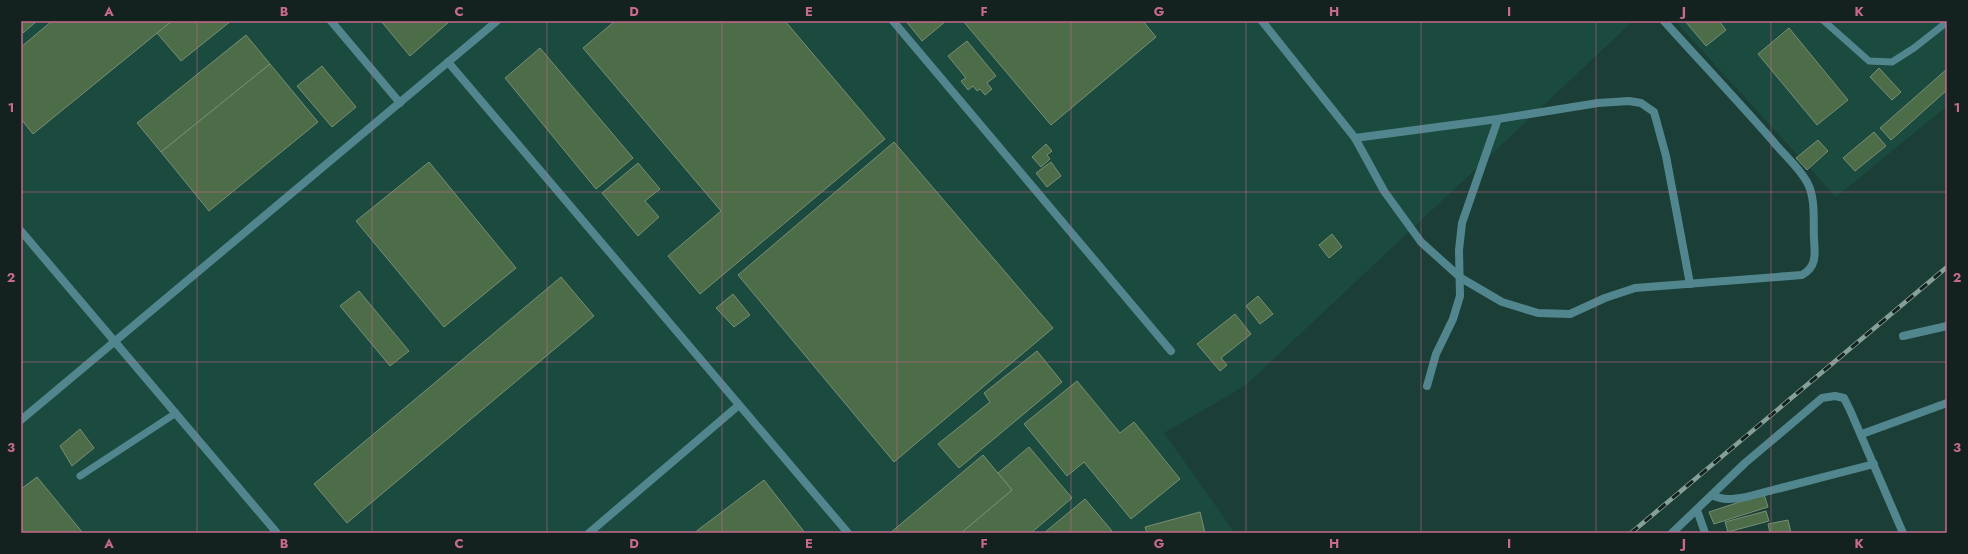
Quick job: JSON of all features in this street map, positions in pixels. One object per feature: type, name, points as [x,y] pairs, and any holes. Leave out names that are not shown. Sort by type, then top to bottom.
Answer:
[{"type":"street","points":[[331,21],[400,103]]},
{"type":"street","points":[[21,420],[497,21]]},
{"type":"street","points":[[893,21],[1171,351]]},
{"type":"street","points":[[1262,21],[1355,138],[1384,191],[1421,242],[1461,278],[1502,302],[1538,313],[1556,315],[1570,314],[1605,298],[1635,288],[1802,275],[1810,271],[1814,265],[1811,194],[1807,182],[1798,170],[1664,21]]},
{"type":"street","points":[[448,62],[848,533]]},
{"type":"street","points":[[1355,138],[1629,100],[1642,103],[1654,112],[1666,156],[1690,284]]},
{"type":"street","points":[[1427,386],[1436,354],[1452,319],[1460,296],[1461,278],[1459,250],[1462,223],[1498,119]]},
{"type":"street","points":[[21,231],[277,533]]},
{"type":"street","points":[[1904,336],[1947,326]]},
{"type":"street","points":[[1672,533],[1745,463],[1822,398],[1835,396],[1844,398],[1862,434],[1903,533]]},
{"type":"street","points":[[1862,434],[1947,403]]},
{"type":"street","points":[[589,533],[739,405]]},
{"type":"street","points":[[1712,495],[1730,500],[1746,497],[1874,464]]},
{"type":"street","points":[[1697,510],[1705,533]]},
{"type":"lane","points":[[1824,21],[1869,61],[1892,62],[1914,48],[1947,22]]},
{"type":"lane","points":[[80,476],[176,413]]},
{"type":"shaded area","points":[[21,21],[1633,21],[1246,385],[1164,433],[1235,533],[21,533]]},
{"type":"shaded area","points":[[1675,21],[1947,21],[1947,106],[1836,197]]},
{"type":"building","points":[[21,21],[37,21],[23,33]]},
{"type":"building","points":[[52,21],[172,21],[33,134],[21,119],[21,47]]},
{"type":"building","points":[[172,21],[231,21],[181,61],[157,33]]},
{"type":"building","points":[[381,21],[450,21],[410,56]]},
{"type":"building","points":[[615,21],[785,21],[885,139],[700,294],[668,256],[721,211],[583,48]]},
{"type":"building","points":[[906,21],[946,21],[922,41]]},
{"type":"building","points":[[963,21],[1143,21],[1156,37],[1051,125]]},
{"type":"building","points":[[1685,21],[1719,21],[1726,30],[1706,46]]},
{"type":"building","points":[[1789,28],[1848,100],[1817,125],[1758,54]]},
{"type":"building","points":[[246,35],[270,64],[161,152],[137,123]]},
{"type":"building","points":[[967,41],[996,76],[987,83],[992,89],[985,95],[980,89],[977,91],[973,86],[968,90],[961,81],[966,78],[948,56]]},
{"type":"building","points":[[540,48],[633,158],[596,189],[505,78]]},
{"type":"building","points":[[270,64],[318,122],[209,211],[161,152]]},
{"type":"building","points":[[322,66],[356,107],[332,127],[297,86]]},
{"type":"building","points":[[1879,68],[1901,92],[1892,100],[1870,77]]},
{"type":"building","points":[[1947,69],[1947,90],[1891,140],[1880,128]]},
{"type":"building","points":[[1874,132],[1886,146],[1855,171],[1843,158]]},
{"type":"building","points":[[1818,140],[1828,151],[1807,170],[1796,158]]},
{"type":"building","points":[[894,142],[1053,328],[894,462],[738,275]]},
{"type":"building","points":[[1046,144],[1052,151],[1047,155],[1050,159],[1041,167],[1032,157]]},
{"type":"building","points":[[429,162],[516,268],[444,327],[356,221]]},
{"type":"building","points":[[1051,162],[1061,176],[1047,187],[1036,173]]},
{"type":"building","points":[[638,163],[660,189],[645,201],[659,217],[638,236],[602,193]]},
{"type":"building","points":[[1332,234],[1342,247],[1329,258],[1319,245]]},
{"type":"building","points":[[561,277],[594,316],[347,523],[314,484]]},
{"type":"building","points":[[359,291],[409,351],[390,366],[340,306]]},
{"type":"building","points":[[733,294],[750,315],[734,327],[716,308]]},
{"type":"building","points":[[1258,296],[1273,314],[1260,324],[1246,306]]},
{"type":"building","points":[[1235,314],[1251,334],[1221,358],[1227,365],[1220,371],[1197,344]]},
{"type":"building","points":[[1037,351],[1062,382],[959,468],[938,444],[990,402],[984,393]]},
{"type":"building","points":[[1077,381],[1120,433],[1134,422],[1180,479],[1131,519],[1084,462],[1067,476],[1024,424]]},
{"type":"building","points":[[80,429],[94,448],[72,466],[60,446]]},
{"type":"building","points":[[1029,447],[1072,498],[1031,533],[961,533],[1012,490],[998,473]]},
{"type":"building","points":[[983,455],[1012,490],[961,533],[890,533]]},
{"type":"building","points":[[37,477],[83,533],[21,533],[21,489]]},
{"type":"building","points":[[764,480],[805,533],[694,533]]},
{"type":"building","points":[[1764,494],[1768,507],[1714,524],[1709,512]]},
{"type":"building","points":[[1085,499],[1112,531],[1109,533],[1044,533]]},
{"type":"building","points":[[1766,511],[1769,521],[1728,532],[1725,522]]},
{"type":"building","points":[[1200,512],[1205,533],[1147,533],[1145,527]]},
{"type":"building","points":[[1788,520],[1791,533],[1770,533],[1768,524]]},
{"type":"railway","points":[[1631,533],[1947,267]]}]
